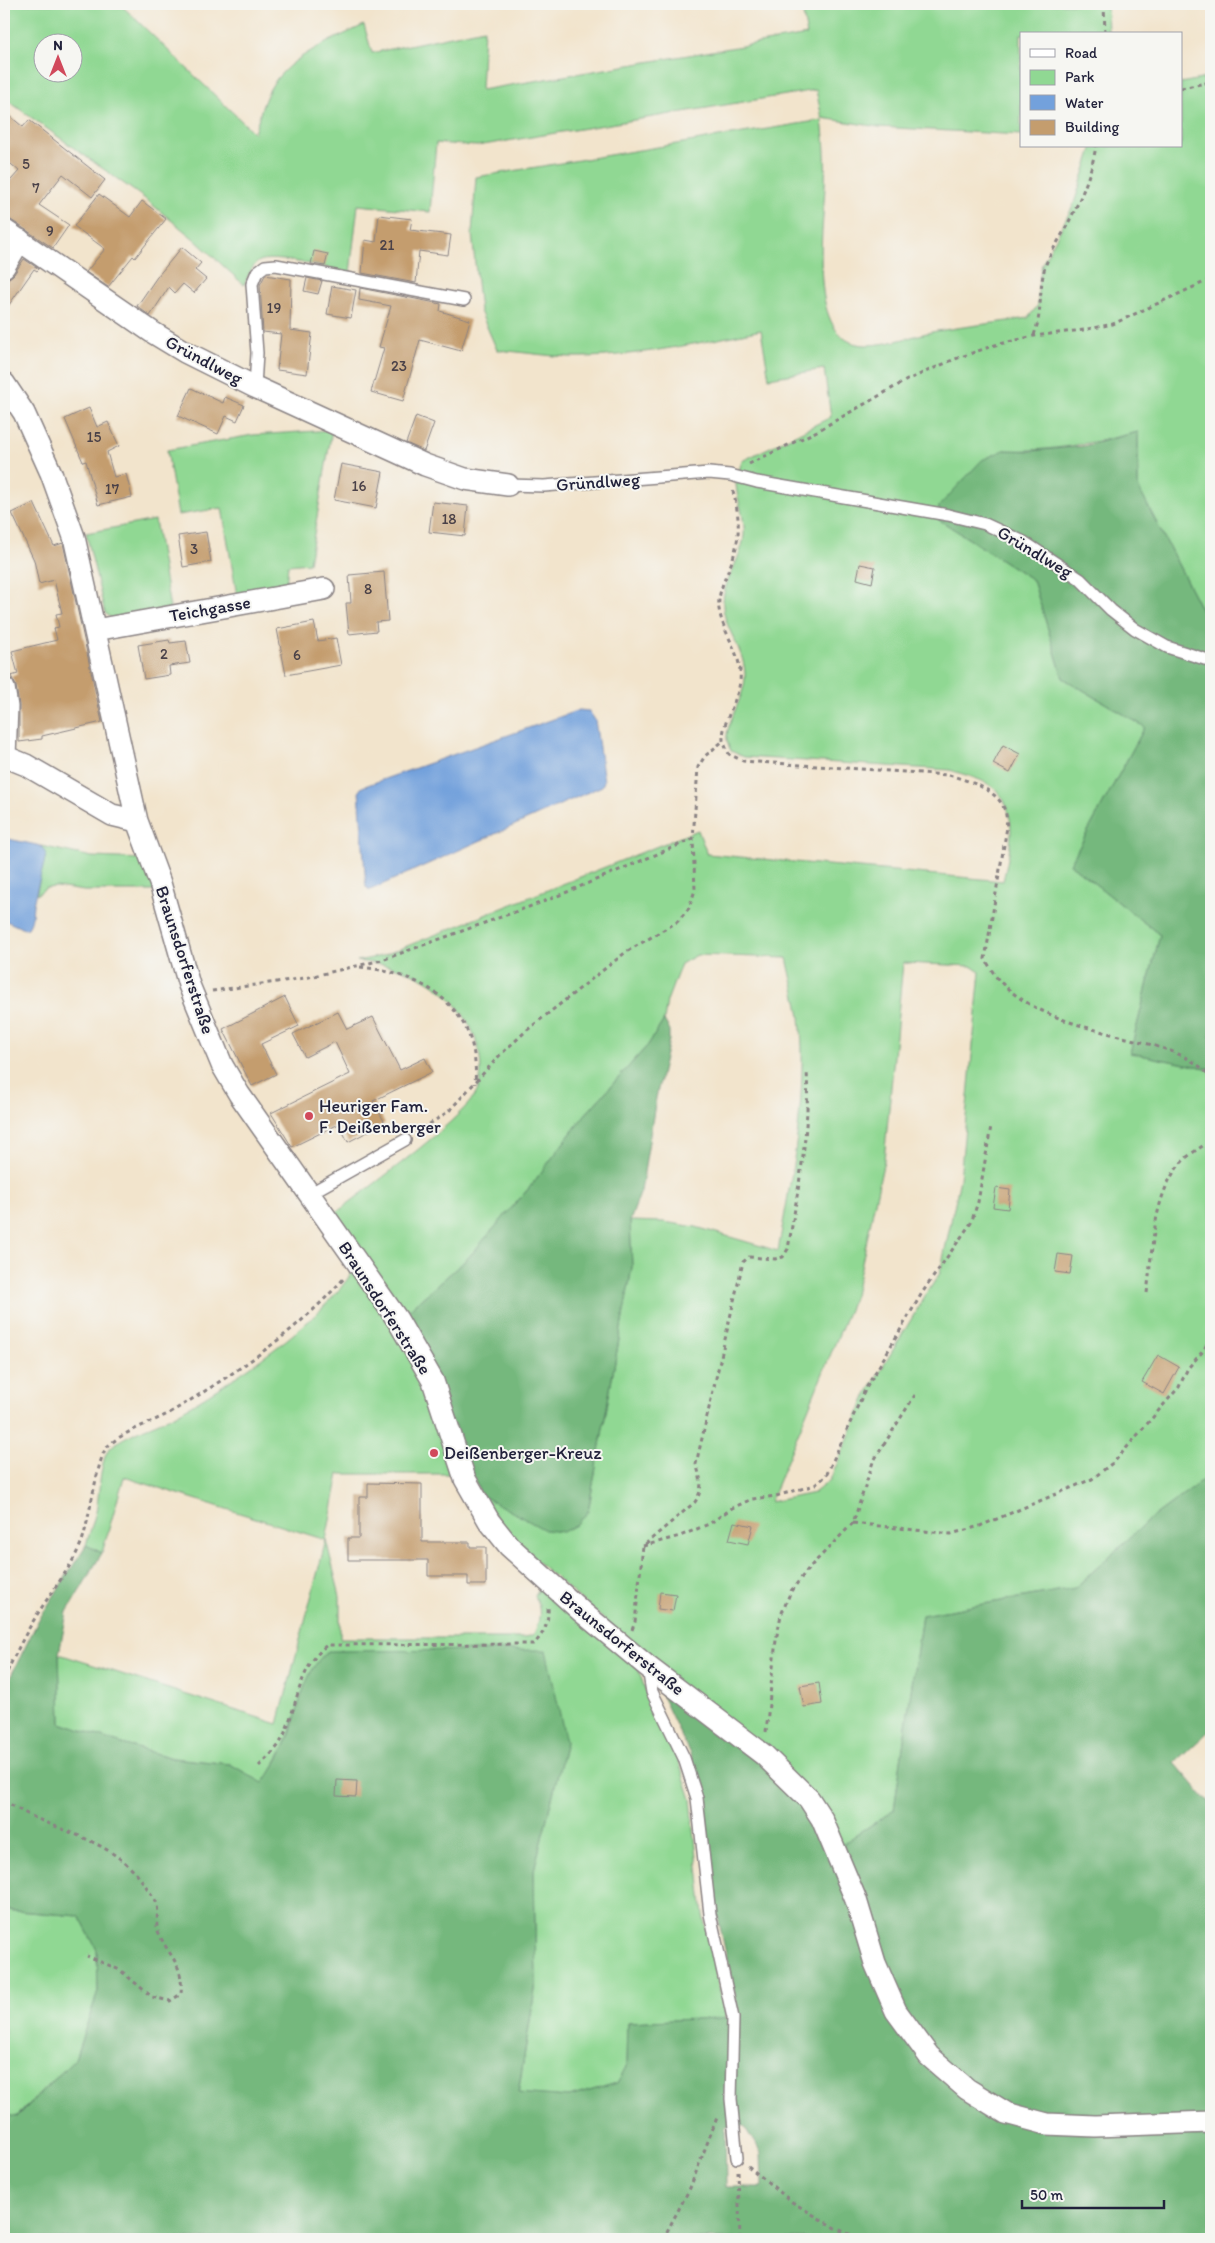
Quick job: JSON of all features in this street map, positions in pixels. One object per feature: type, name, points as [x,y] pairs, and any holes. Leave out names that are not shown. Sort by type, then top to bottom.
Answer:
[{"type":"street","points":[[4,267],[12,235]]},
{"type":"street","name":"Gründlweg","points":[[12,235],[184,352],[255,387],[425,465],[465,479],[508,485]]},
{"type":"street","name":"Braunsdorferstraße","points":[[4,383],[24,413],[51,473],[74,537],[137,822],[160,883],[193,994],[222,1065],[239,1094],[397,1319],[433,1381],[465,1479],[488,1521],[509,1546],[545,1579],[647,1666],[764,1755],[809,1799],[822,1819],[856,1900],[874,1962],[896,2011],[929,2056],[967,2089],[1006,2113],[1048,2124],[1095,2126],[1211,2122]]},
{"type":"street","name":"Teichgasse","points":[[95,630],[324,589]]},
{"type":"street","points":[[4,688],[7,707],[5,746],[26,765],[112,816],[137,822]]},
{"type":"lane","points":[[255,387],[257,353],[252,284],[257,272],[265,266],[276,265],[464,300]]},
{"type":"lane","name":"Gründlweg","points":[[508,485],[544,486],[709,473],[730,475],[757,482],[948,515],[985,524],[1024,542],[1080,579],[1111,610],[1135,629],[1168,647],[1211,661]]},
{"type":"lane","points":[[309,1194],[404,1140]]},
{"type":"lane","points":[[647,1666],[652,1692],[684,1758],[697,1798],[710,1914],[733,2018],[731,2099],[737,2158]]},
{"type":"path","points":[[1104,4],[1105,32]]},
{"type":"path","points":[[1182,88],[1211,82]]},
{"type":"path","points":[[1034,336],[1040,320],[1041,286],[1045,266],[1077,208],[1093,165],[1096,148]]},
{"type":"path","points":[[1211,279],[1113,324],[1034,336],[995,345],[955,359],[907,380],[817,431],[730,475],[739,516],[739,537],[733,560],[720,592],[719,608],[739,663],[738,695],[723,741],[729,754],[743,760],[949,775],[972,783],[994,794],[1005,810],[1007,827],[985,959],[998,978],[1020,997],[1046,1012],[1068,1022],[1176,1052],[1202,1067],[1211,1078]]},
{"type":"path","points":[[404,1140],[449,1111],[500,1055],[573,992],[626,952],[677,922],[689,908],[695,890],[693,839],[698,768],[705,756],[723,741]]},
{"type":"path","points":[[193,994],[305,978],[382,960],[548,900],[693,839]]},
{"type":"path","points":[[357,966],[380,969],[404,976],[429,988],[449,1002],[464,1022],[474,1046],[476,1064],[475,1084]]},
{"type":"path","points":[[622,1644],[630,1635],[635,1622],[643,1546],[695,1502],[701,1493],[702,1484],[696,1464],[743,1262],[749,1257],[774,1259],[783,1257],[788,1249],[804,1151],[808,1097],[807,1070]]},
{"type":"path","points":[[643,1546],[680,1536],[709,1524],[732,1508],[752,1499],[776,1496],[815,1485],[826,1476],[865,1390],[922,1293],[971,1223],[978,1202],[991,1126]]},
{"type":"path","points":[[1147,1293],[1162,1194],[1174,1172],[1186,1159],[1211,1140]]},
{"type":"path","points":[[4,1679],[35,1618],[82,1542],[90,1513],[100,1460],[105,1448],[116,1440],[174,1411],[246,1364],[283,1336],[321,1304],[340,1283],[346,1276],[353,1255]]},
{"type":"path","points":[[853,1523],[952,1534],[980,1526],[1092,1479],[1115,1461],[1179,1387],[1188,1368],[1204,1350],[1211,1334]]},
{"type":"path","points":[[764,1755],[776,1640],[781,1615],[791,1591],[809,1568],[853,1523],[873,1462],[915,1395]]},
{"type":"path","points":[[259,1766],[280,1744],[305,1672],[315,1654],[327,1645],[534,1644],[543,1634],[548,1618],[545,1579]]},
{"type":"path","points":[[4,1666],[12,1661]]},
{"type":"path","points":[[4,1800],[20,1811],[115,1853],[139,1876],[157,1904],[158,1930],[176,1961],[183,1980],[181,1994],[170,2001],[152,1997],[120,1970],[87,1956]]},
{"type":"path","points":[[662,2239],[690,2188],[716,2118],[731,2099]]},
{"type":"path","points":[[737,2158],[740,2239]]},
{"type":"path","points":[[737,2158],[792,2202],[835,2228],[861,2239]]},
{"type":"green space","points":[[4,4],[120,4],[254,133],[266,97],[273,83],[283,72],[308,53],[364,25],[372,53],[484,29],[481,90],[807,35],[801,4],[1107,4],[1108,32],[1020,32],[1020,135],[879,127],[822,118],[816,90],[477,146],[436,143],[430,212],[358,205],[350,273],[287,260],[264,260],[258,262],[253,267],[244,285],[194,239],[144,198],[4,98]]},
{"type":"green space","points":[[1211,77],[1211,628],[1138,487],[1138,432],[1071,446],[1038,450],[1004,450],[938,519],[1033,580],[1063,678],[1145,727],[1070,864],[1160,935],[1130,1053],[1211,1069],[1211,1474],[1150,1519],[1075,1588],[922,1615],[894,1810],[841,1845],[651,1660],[513,1541],[481,1495],[588,1512],[632,1267],[630,1221],[664,1222],[696,1227],[778,1251],[797,1135],[802,1076],[800,1017],[787,958],[697,955],[681,964],[667,1001],[664,1020],[648,1045],[584,1116],[530,1187],[468,1258],[403,1315],[333,1215],[436,1135],[471,1101],[478,1089],[480,1080],[479,1051],[473,1032],[464,1016],[443,992],[431,983],[404,970],[357,961],[382,956],[698,830],[707,854],[1003,881],[1010,846],[1010,822],[1004,800],[997,791],[981,780],[950,770],[744,757],[731,751],[727,741],[727,734],[745,678],[742,659],[727,624],[723,606],[725,588],[744,536],[744,523],[736,484],[737,475],[742,461],[831,417],[824,369],[769,378],[761,330],[666,349],[594,357],[552,356],[497,350],[480,311],[472,234],[476,177],[822,120],[825,144],[825,185],[821,253],[822,280],[826,305],[833,326],[846,340],[866,345],[875,345],[937,331],[1028,318],[1038,305],[1038,286],[1042,264],[1073,206],[1092,148],[1182,148],[1182,83]],"holes":[[[903,963],[971,966],[980,972],[960,1179],[940,1273],[868,1392],[830,1480],[814,1493],[770,1502],[855,1295],[884,1160]]]},
{"type":"green space","points":[[332,430],[309,563],[288,565],[286,586],[237,596],[222,508],[178,515],[167,450],[253,435]]},
{"type":"green space","points":[[1138,432],[1138,487],[1211,628],[1211,1069],[1130,1053],[1160,935],[1070,864],[1145,727],[1063,678],[1033,580],[938,519],[939,506],[982,460],[1004,450],[1031,451],[1084,446]]},
{"type":"green space","points":[[155,520],[170,608],[112,619],[105,613],[86,533]]},
{"type":"green space","points":[[41,846],[92,857],[145,859],[156,891],[84,891],[57,887],[46,888],[36,895],[46,854]]},
{"type":"green space","points":[[664,1020],[669,1029],[669,1040],[656,1098],[641,1191],[630,1221],[632,1267],[588,1512],[576,1525],[563,1532],[545,1530],[481,1495],[403,1315],[468,1258],[530,1187],[584,1116],[648,1045]]},
{"type":"green space","points":[[354,1269],[427,1384],[456,1474],[339,1474],[326,1540],[124,1477],[102,1553],[86,1545],[96,1512],[104,1461],[109,1449],[122,1439],[176,1414],[198,1401],[274,1350],[321,1310],[340,1289]]},
{"type":"green space","points":[[1211,1474],[1211,1729],[1175,1763],[1211,1805],[1211,2239],[4,2239],[4,2114],[17,2117],[75,2059],[98,1992],[97,1950],[79,1916],[4,1910],[4,1690],[38,1621],[86,1545],[102,1553],[67,1612],[59,1654],[61,1723],[119,1743],[172,1758],[230,1764],[263,1783],[285,1746],[306,1682],[319,1660],[328,1651],[546,1650],[566,1742],[534,1870],[536,1984],[518,2093],[569,2097],[617,2083],[626,2067],[627,2022],[740,2017],[717,1913],[704,1798],[690,1754],[659,1690],[660,1687],[760,1761],[841,1845],[894,1810],[922,1615],[1075,1588],[1150,1519]],"holes":[[[744,2126],[761,2153],[762,2187],[726,2187],[725,2127]]]},
{"type":"green space","points":[[326,1540],[340,1596],[340,1638],[524,1638],[534,1634],[536,1629],[539,1610],[535,1596],[542,1584],[638,1668],[647,1695],[665,1728],[678,1759],[691,1799],[703,1915],[726,2018],[627,2022],[626,2067],[617,2083],[569,2097],[518,2094],[536,1984],[534,1870],[566,1742],[340,1650],[311,1672],[285,1746],[264,1784],[230,1764],[173,1758],[119,1743],[61,1723],[59,1654],[278,1724]]},
{"type":"green space","points":[[4,1910],[79,1916],[97,1950],[98,1992],[75,2059],[16,2117],[4,2114]]},
{"type":"water","points":[[579,710],[589,711],[595,720],[604,781],[602,786],[370,890],[366,887],[359,791],[362,787]]},
{"type":"water","points":[[4,838],[41,846],[46,854],[34,899],[31,923],[28,928],[24,929],[4,920]]},
{"type":"building","points":[[4,111],[23,127],[29,120],[105,180],[92,197],[63,174],[39,205],[69,225],[53,248],[11,220],[4,218],[4,188],[19,171],[4,158]]},
{"type":"building","points":[[99,194],[130,217],[142,201],[166,219],[135,258],[133,256],[108,287],[86,272],[105,249],[74,226]]},
{"type":"building","points":[[379,215],[412,219],[410,230],[451,235],[448,255],[419,251],[416,283],[362,273],[365,240],[376,242]]},
{"type":"building","points":[[182,247],[201,263],[195,270],[206,279],[194,293],[183,284],[175,293],[169,287],[150,316],[137,306],[157,277]]},
{"type":"building","points":[[314,251],[328,254],[325,266],[311,264]]},
{"type":"building","points":[[24,259],[39,269],[37,271],[34,269],[4,312],[4,282],[14,274]]},
{"type":"building","points":[[265,275],[291,279],[290,330],[312,333],[307,374],[277,370],[281,334],[263,332],[260,285]]},
{"type":"building","points":[[307,278],[322,281],[318,294],[304,291]]},
{"type":"building","points":[[332,286],[356,290],[351,318],[327,314]]},
{"type":"building","points":[[360,288],[441,304],[440,311],[470,320],[461,351],[420,340],[403,401],[371,392],[384,348],[379,347],[391,306],[359,300]]},
{"type":"building","points":[[191,388],[223,403],[225,397],[244,405],[237,421],[226,416],[218,434],[178,416]]},
{"type":"building","points":[[89,408],[97,427],[108,422],[119,446],[107,452],[114,477],[126,474],[132,497],[98,505],[86,461],[83,462],[65,419]]},
{"type":"building","points":[[416,416],[434,423],[424,451],[406,443]]},
{"type":"building","points":[[341,464],[383,472],[376,508],[334,500]]},
{"type":"building","points":[[433,502],[468,506],[465,536],[429,532]]},
{"type":"building","points":[[34,503],[54,546],[63,543],[102,722],[42,736],[42,739],[19,742],[19,705],[16,686],[11,676],[18,674],[12,651],[57,640],[54,628],[59,627],[56,614],[62,613],[54,580],[39,584],[34,560],[12,513]]},
{"type":"building","points":[[206,532],[211,562],[183,567],[178,536]]},
{"type":"building","points":[[860,564],[875,567],[872,583],[857,579]]},
{"type":"building","points":[[384,572],[388,621],[376,622],[377,631],[349,634],[346,603],[351,603],[349,575]]},
{"type":"building","points":[[314,622],[318,641],[336,638],[341,665],[286,675],[277,629]]},
{"type":"building","points":[[169,640],[170,643],[186,641],[190,663],[169,666],[170,675],[144,679],[138,645]]},
{"type":"building","points":[[1003,745],[1020,754],[1010,773],[993,764]]},
{"type":"building","points":[[285,997],[299,1026],[261,1044],[276,1074],[252,1086],[223,1029]]},
{"type":"building","points":[[338,1012],[347,1029],[373,1017],[400,1070],[425,1058],[432,1072],[373,1101],[385,1123],[348,1142],[339,1124],[292,1147],[271,1113],[350,1074],[335,1042],[305,1057],[293,1034]]},
{"type":"building","points":[[996,1188],[1010,1190],[1008,1209],[993,1207]]},
{"type":"building","points":[[1058,1254],[1073,1256],[1070,1274],[1055,1272]]},
{"type":"building","points":[[1158,1355],[1179,1367],[1164,1394],[1142,1382]]},
{"type":"building","points":[[368,1483],[422,1484],[422,1542],[470,1542],[470,1547],[486,1547],[486,1585],[468,1585],[468,1576],[428,1576],[428,1560],[348,1560],[348,1538],[359,1538],[359,1497],[368,1497]]},
{"type":"building","points":[[734,1522],[753,1526],[748,1544],[729,1540]]},
{"type":"building","points":[[660,1592],[676,1594],[673,1611],[658,1609]]},
{"type":"building","points":[[819,1683],[822,1704],[804,1707],[800,1686]]},
{"type":"building","points":[[337,1780],[357,1781],[356,1797],[336,1796]]},
{"type":"place","name":"Heuriger Fam. F. Deißenberger","points":[[309,1116]]},
{"type":"place","name":"Deißenberger-Kreuz","points":[[434,1453]]}]
